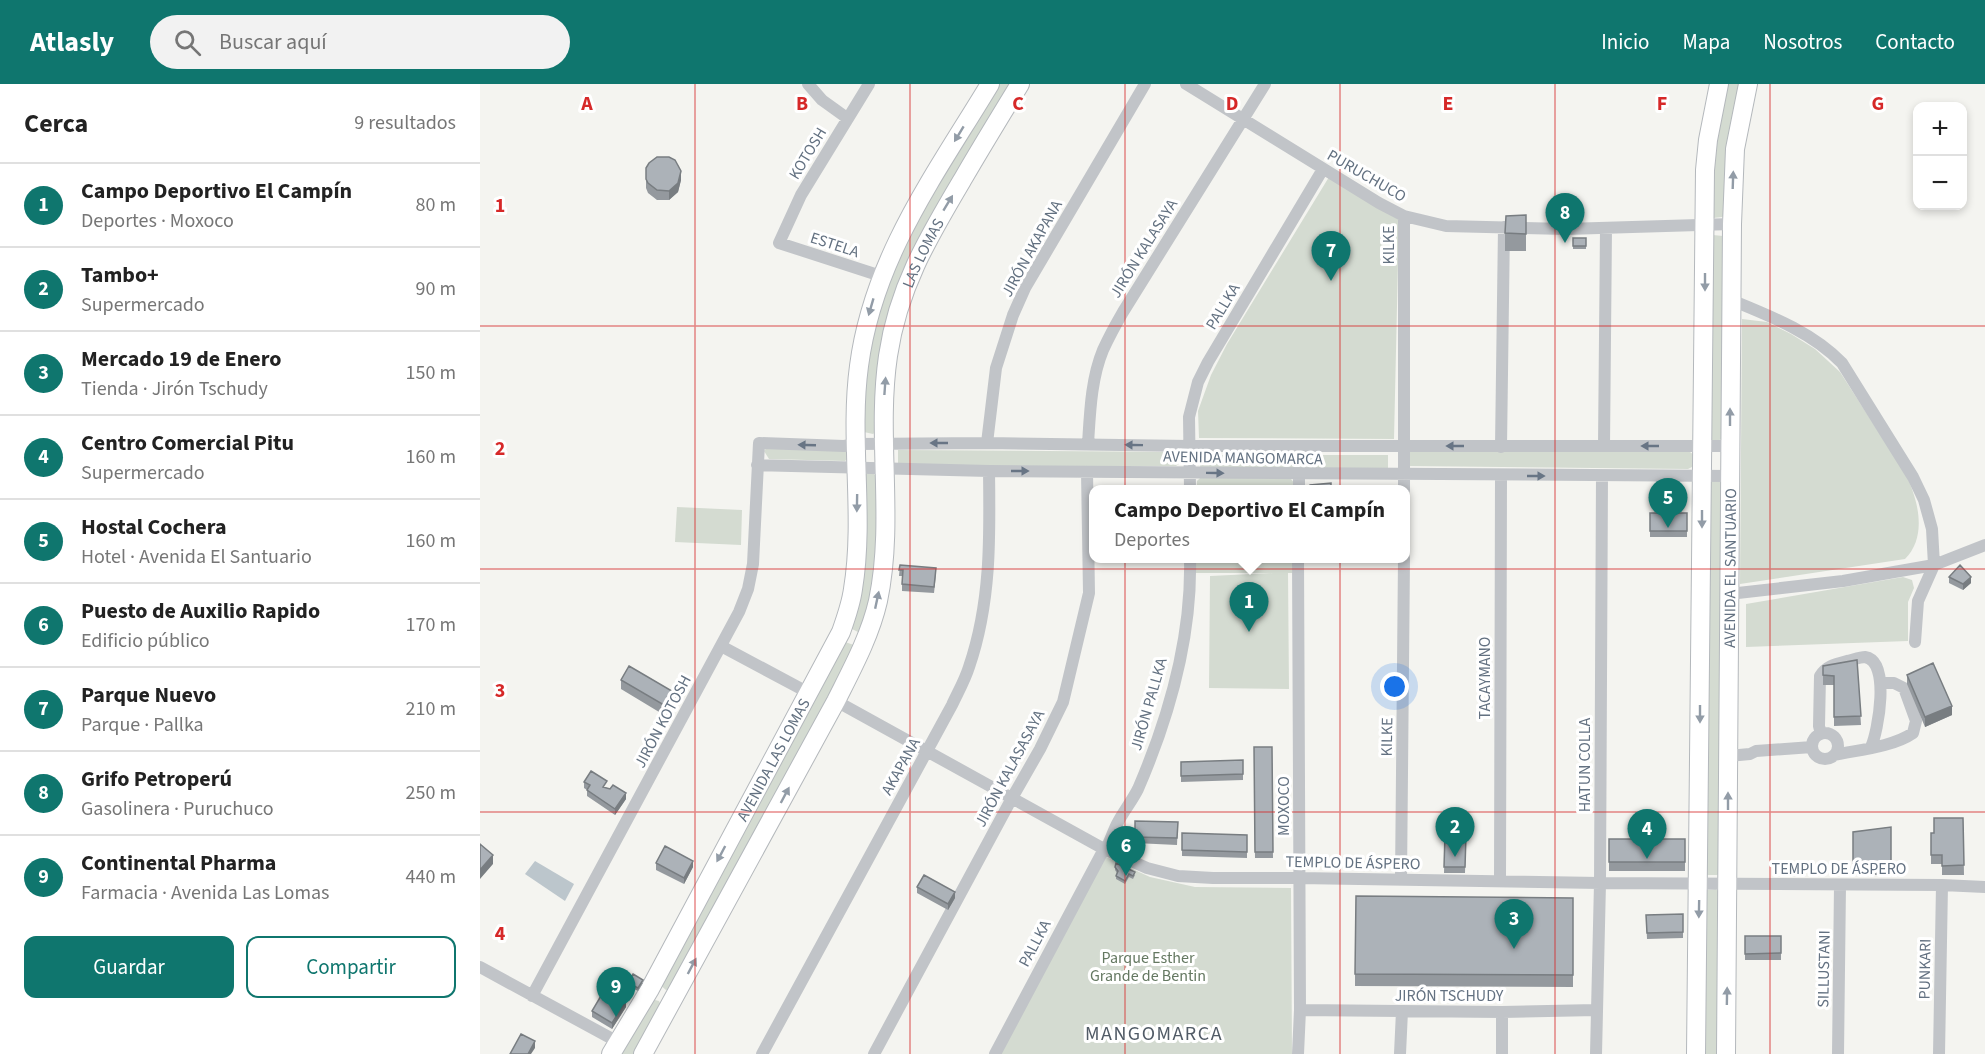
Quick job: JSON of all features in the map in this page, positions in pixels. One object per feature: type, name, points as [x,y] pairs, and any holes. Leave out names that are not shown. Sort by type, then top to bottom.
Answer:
[{"type":"street","points":[[808,84],[822,100],[848,118]]},
{"type":"street","name":"KOTOSH","points":[[779,243],[801,195],[869,84]]},
{"type":"street","name":"LAS LOMAS","points":[[856,444],[856,396],[859,366],[871,306],[881,276],[908,219],[990,84]]},
{"type":"street","name":"LAS LOMAS","points":[[885,444],[884,408],[888,355],[911,275],[921,250],[1020,84]]},
{"type":"street","name":"JIRÓN AKAPANA","points":[[987,443],[996,368],[1013,315],[1025,288],[1145,84]]},
{"type":"street","name":"PURUCHUCO","points":[[1186,84],[1404,216],[1446,226],[1566,229],[1732,224]]},
{"type":"street","name":"JIRÓN KALASAYA","points":[[1088,444],[1092,394],[1103,351],[1123,312],[1265,84]]},
{"type":"street","name":"AVENIDA EL SANTUARIO","points":[[1696,1054],[1704,446],[1705,170],[1708,140],[1719,84]]},
{"type":"street","name":"AVENIDA EL SANTUARIO","points":[[1726,1054],[1732,224],[1735,148],[1748,84]]},
{"type":"street","name":"PALLKA","points":[[1191,472],[1189,417],[1198,382],[1323,169]]},
{"type":"street","name":"KILKE","points":[[1404,216],[1404,485]]},
{"type":"street","points":[[1501,447],[1504,227]]},
{"type":"street","points":[[1604,446],[1606,228]]},
{"type":"street","name":"ESTELA","points":[[779,243],[881,276]]},
{"type":"street","points":[[1731,300],[1765,314],[1816,340],[1842,363],[1913,477],[1924,500],[1932,529],[1934,565],[1918,602],[1915,642]]},
{"type":"street","name":"AVENIDA MANGOMARCA","points":[[759,443],[844,446],[987,443],[1190,446],[1730,446]]},
{"type":"street","name":"JIRÓN KOTOSH","points":[[532,996],[739,612],[748,589],[753,564],[759,443]]},
{"type":"street","name":"AVENIDA LAS LOMAS","points":[[615,1048],[650,989],[841,632],[853,590],[855,570],[856,444]]},
{"type":"street","name":"AVENIDA LAS LOMAS","points":[[643,1054],[836,701],[864,642],[878,602],[882,571],[885,444]]},
{"type":"street","name":"AVENIDA MANGOMARCA","points":[[757,465],[989,471],[1730,476]]},
{"type":"street","name":"AKAPANA","points":[[762,1054],[927,751],[969,669],[981,627],[990,550],[989,471]]},
{"type":"street","name":"JIRÓN KALASASAYA","points":[[874,1054],[1040,749],[1063,702],[1089,593],[1088,472]]},
{"type":"street","points":[[1190,485],[1191,472]]},
{"type":"street","points":[[1299,474],[1299,485]]},
{"type":"street","name":"TACAYMANO","points":[[1500,881],[1501,476]]},
{"type":"street","name":"HATUN COLLA","points":[[1596,1054],[1600,883],[1602,476]]},
{"type":"street","points":[[1728,594],[1843,581],[1934,565],[1985,545]]},
{"type":"street","name":"JIRÓN PALLKA","points":[[1105,849],[1136,792],[1159,735],[1174,682],[1187,614],[1190,563]]},
{"type":"street","name":"MOXOCO","points":[[1298,563],[1300,1010],[1298,1054]]},
{"type":"street","name":"KILKE","points":[[1401,880],[1404,563]]},
{"type":"street","points":[[841,632],[864,642]]},
{"type":"street","points":[[721,646],[809,693]]},
{"type":"street","points":[[1821,734],[1819,726],[1820,676],[1824,669],[1834,664],[1865,657],[1877,668],[1881,683],[1876,732],[1871,747]]},
{"type":"street","points":[[1834,755],[1837,747],[1836,739],[1829,734],[1821,734],[1814,738],[1815,754],[1822,758],[1906,738],[1913,733],[1916,721],[1904,688],[1894,683],[1881,683]]},
{"type":"street","name":"TEMPLO DE ÁSPERO","points":[[836,701],[1105,849],[1147,868],[1178,876],[1213,879],[1299,878],[1985,887]]},
{"type":"street","points":[[1728,756],[1750,754],[1756,751],[1813,748]]},
{"type":"street","name":"PALLKA","points":[[995,1054],[1105,849]]},
{"type":"street","name":"SILLUSTANI","points":[[1838,1054],[1840,885]]},
{"type":"street","name":"PUNKARI","points":[[1939,1054],[1942,885]]},
{"type":"street","points":[[480,967],[532,996],[615,1048]]},
{"type":"street","points":[[650,989],[673,1001]]},
{"type":"street","name":"JIRÓN TSCHUDY","points":[[1300,1010],[1502,1012],[1596,1010]]},
{"type":"street","points":[[1400,1054],[1402,1011]]},
{"type":"street","points":[[1502,1012],[1502,1054]]},
{"type":"green space","points":[[997,84],[1014,84],[920,243],[878,430],[873,434],[864,432],[862,392],[870,338],[896,255]]},
{"type":"green space","points":[[1723,84],[1742,84],[1727,213],[1722,217],[1713,218],[1712,147]]},
{"type":"green space","points":[[1329,177],[1399,218],[1394,439],[1199,438],[1198,411],[1211,375],[1227,344]]},
{"type":"green space","points":[[1713,235],[1723,236],[1724,437],[1718,441],[1711,440],[1710,238]]},
{"type":"green space","points":[[1742,319],[1767,322],[1791,334],[1815,349],[1840,372],[1905,473],[1914,494],[1919,529],[1917,540],[1905,559],[1740,584]]},
{"type":"green space","points":[[771,443],[846,444],[850,457],[845,461],[769,459],[764,451]]},
{"type":"green space","points":[[898,450],[1177,452],[1180,456],[1180,463],[1176,466],[898,466]]},
{"type":"green space","points":[[1409,451],[1690,452],[1694,455],[1696,465],[1688,469],[1408,466]]},
{"type":"green space","points":[[1201,455],[1388,455],[1388,469],[1200,468]]},
{"type":"green space","points":[[873,473],[877,477],[878,559],[864,628],[858,632],[850,628],[864,474]]},
{"type":"green space","points":[[1201,477],[1291,479],[1295,485],[1197,485]]},
{"type":"green space","points":[[1721,480],[1724,485],[1722,872],[1717,875],[1706,875],[1708,484],[1711,481]]},
{"type":"green space","points":[[677,507],[742,510],[741,545],[675,542]]},
{"type":"green space","points":[[1195,563],[1293,563],[1292,573],[1288,573],[1289,689],[1209,688],[1210,576],[1273,573],[1194,573]]},
{"type":"green space","points":[[1903,577],[1912,580],[1914,588],[1908,602],[1908,641],[1746,647],[1746,604]]},
{"type":"green space","points":[[845,642],[854,645],[856,651],[673,988],[666,990],[659,984]]},
{"type":"green space","name":"Parque Esther Grande de Bentin","points":[[1104,856],[1150,877],[1195,887],[1291,888],[1292,1054],[1000,1054]]},
{"type":"green space","points":[[1716,889],[1720,893],[1718,1054],[1703,1054],[1704,894],[1707,890]]},
{"type":"green space","points":[[651,999],[659,1001],[662,1008],[637,1054],[617,1054]]},
{"type":"shaded area","points":[[535,861],[574,884],[565,901],[525,874]]},
{"type":"building","points":[[657,157],[669,157],[675,160],[681,171],[678,183],[669,191],[657,190],[646,179],[646,168]]},
{"type":"building","points":[[1526,215],[1526,234],[1505,233],[1506,216]]},
{"type":"building","points":[[1573,238],[1586,238],[1586,246],[1573,246]]},
{"type":"building","points":[[1650,513],[1687,513],[1687,531],[1650,531]]},
{"type":"building","points":[[900,565],[936,568],[934,587],[902,584],[903,570],[899,570]]},
{"type":"building","points":[[1960,565],[1971,577],[1963,584],[1949,577]]},
{"type":"building","points":[[1857,660],[1861,716],[1834,717],[1834,676],[1823,675],[1823,666]]},
{"type":"building","points":[[1933,663],[1952,706],[1925,717],[1907,675]]},
{"type":"building","points":[[629,666],[677,694],[669,708],[621,680]]},
{"type":"building","points":[[1254,747],[1272,747],[1273,852],[1255,852]]},
{"type":"building","points":[[1243,760],[1243,774],[1181,776],[1181,762]]},
{"type":"building","points":[[591,771],[607,781],[603,787],[610,789],[613,785],[626,793],[615,809],[587,790],[590,785],[584,782]]},
{"type":"building","points":[[1934,818],[1963,818],[1964,865],[1942,866],[1942,855],[1931,855]]},
{"type":"building","points":[[1135,821],[1178,822],[1177,838],[1135,837]]},
{"type":"building","points":[[1891,827],[1891,872],[1853,872],[1853,832]]},
{"type":"building","points":[[1182,833],[1247,835],[1247,852],[1182,850]]},
{"type":"building","points":[[1445,835],[1466,835],[1465,867],[1444,867]]},
{"type":"building","points":[[1609,839],[1685,839],[1685,862],[1609,862]]},
{"type":"building","points":[[480,844],[493,855],[480,870]]},
{"type":"building","points":[[665,846],[693,861],[684,878],[656,863]]},
{"type":"building","points":[[1116,863],[1135,872],[1133,876],[1129,874],[1125,881],[1116,876],[1118,871],[1115,867]]},
{"type":"building","points":[[924,875],[955,892],[948,904],[917,887]]},
{"type":"building","points":[[1356,896],[1573,898],[1573,975],[1355,974]]},
{"type":"building","points":[[1683,914],[1683,932],[1647,933],[1646,915]]},
{"type":"building","points":[[1745,936],[1781,936],[1781,953],[1745,954]]},
{"type":"building","points":[[633,974],[643,980],[638,988],[628,983]]},
{"type":"building","points":[[605,989],[626,1001],[612,1023],[592,1011]]},
{"type":"building","points":[[521,1034],[535,1041],[528,1054],[510,1054]]},
{"type":"place","name":"Grifo Petroperú","points":[[1565,243]]},
{"type":"place","name":"Parque Nuevo","points":[[1331,281]]},
{"type":"place","name":"Hostal Cochera","points":[[1668,528]]},
{"type":"place","name":"Campo Deportivo El Campín","points":[[1249,632]]},
{"type":"place","name":"Tambo+","points":[[1455,857]]},
{"type":"place","name":"Centro Comercial Pitu","points":[[1647,859]]},
{"type":"place","name":"Puesto de Auxilio Rapido","points":[[1126,876]]},
{"type":"place","name":"Mercado 19 de Enero","points":[[1514,949]]},
{"type":"place","name":"Continental Pharma","points":[[616,1017]]},
{"type":"district","name":"MANGOMARCA","points":[[1154,1033]]}]
